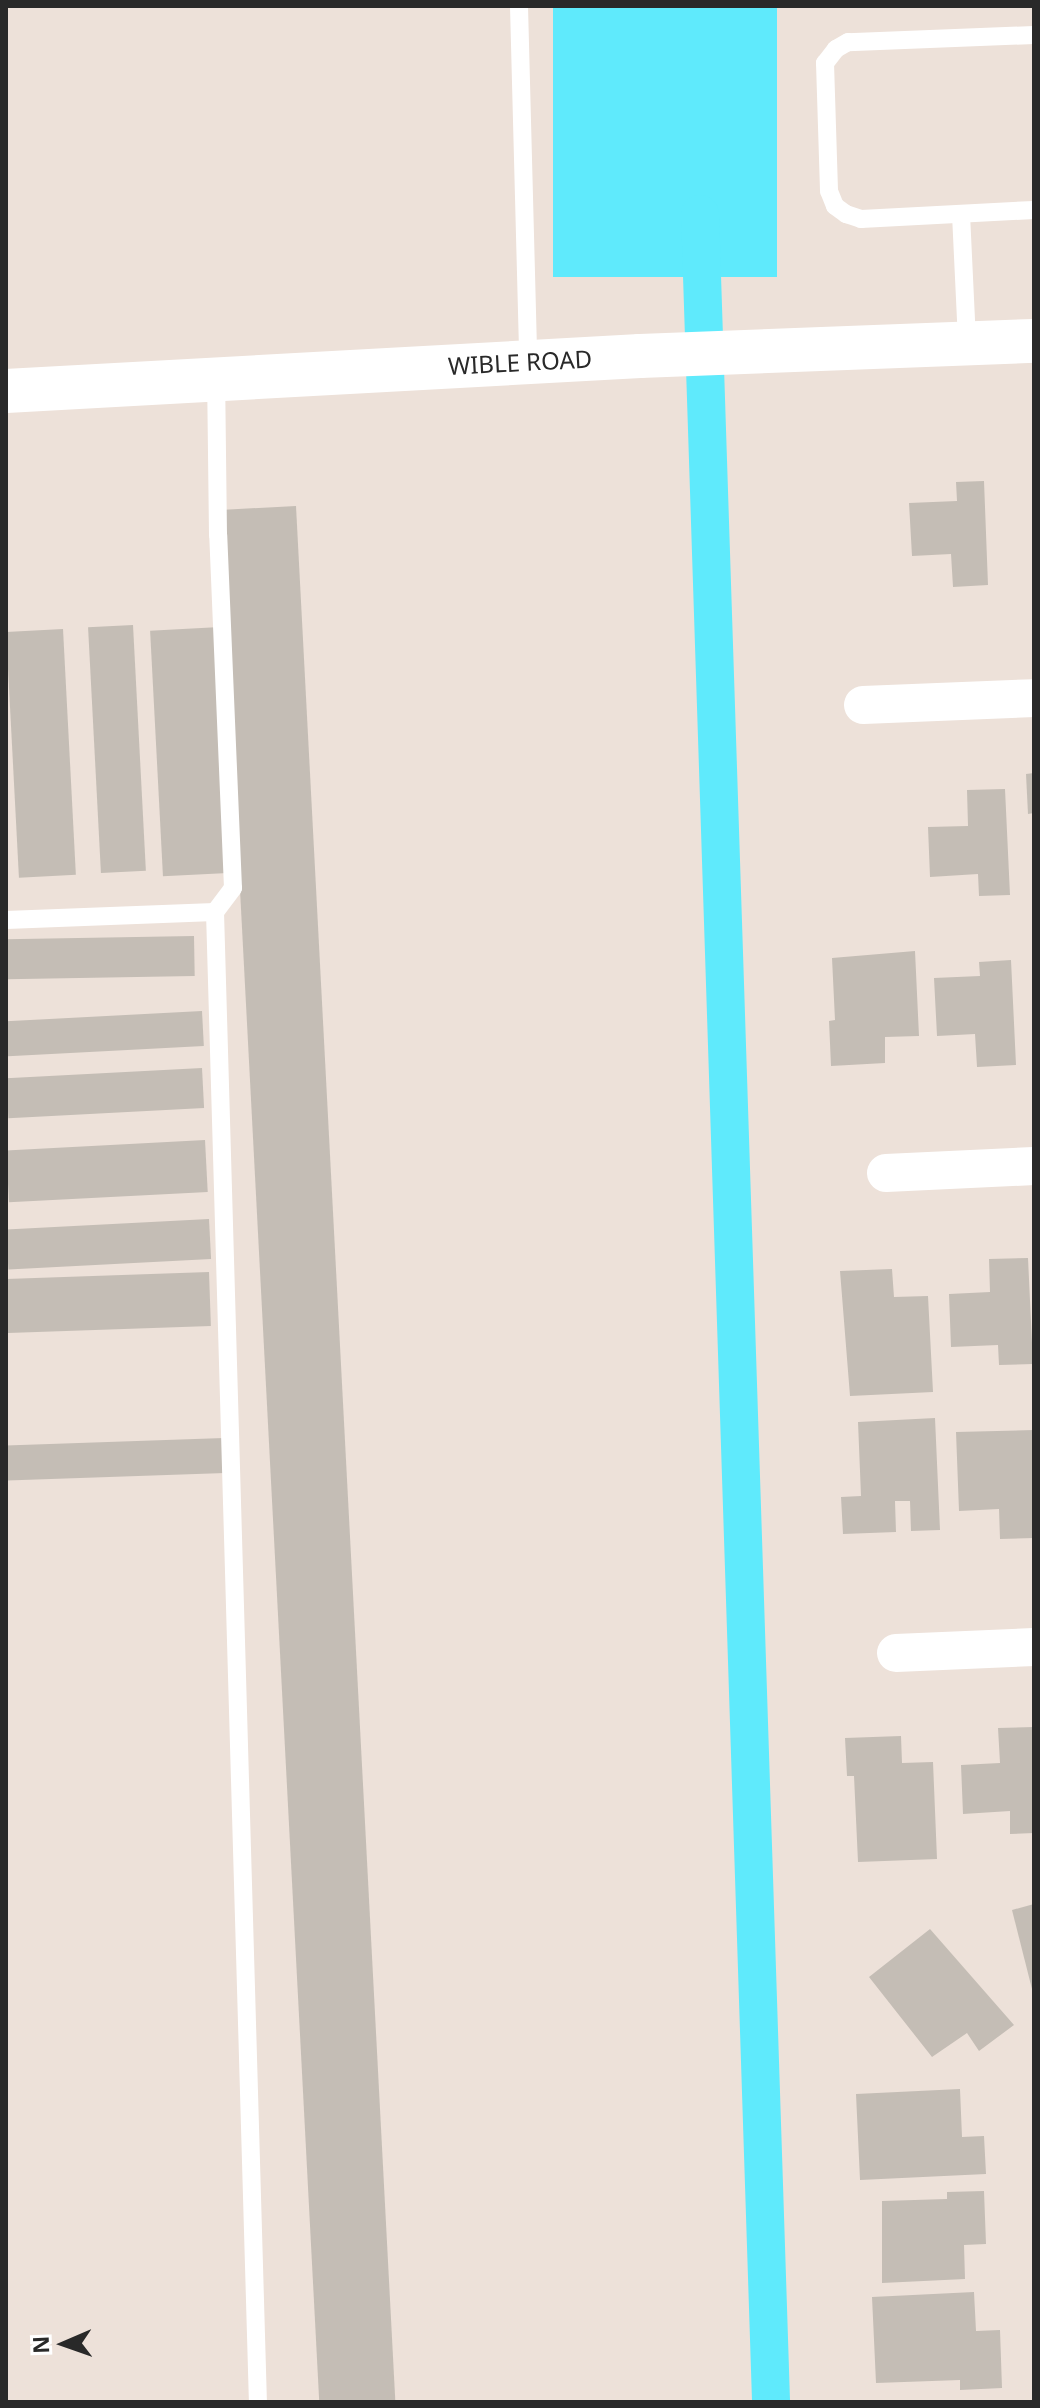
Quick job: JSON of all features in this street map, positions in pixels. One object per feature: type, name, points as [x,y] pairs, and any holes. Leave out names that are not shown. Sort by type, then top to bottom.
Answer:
[{"type":"street","name":"WIBLE ROAD","points":[[6,391],[528,361],[1034,341]]},
{"type":"street","points":[[863,705],[1034,698]]},
{"type":"street","points":[[886,1173],[1034,1166]]},
{"type":"street","points":[[896,1653],[1034,1647]]},
{"type":"lane","points":[[519,6],[528,361]]},
{"type":"lane","points":[[1034,35],[848,42],[825,63],[829,191],[835,206],[861,219],[1034,210]]},
{"type":"lane","points":[[961,214],[967,343]]},
{"type":"lane","points":[[216,379],[218,535],[233,888],[215,912],[258,2402]]},
{"type":"lane","points":[[6,920],[215,912]]},
{"type":"water","points":[[553,6],[777,6],[777,277],[553,277]]},
{"type":"building","points":[[984,481],[988,585],[953,587],[951,554],[912,556],[909,503],[957,501],[956,482]]},
{"type":"building","points":[[296,506],[395,2401],[319,2402],[220,510]]},
{"type":"building","points":[[133,625],[146,871],[101,873],[88,627]]},
{"type":"building","points":[[220,627],[233,873],[163,876],[150,631]]},
{"type":"building","points":[[63,629],[76,875],[19,878],[6,632]]},
{"type":"building","points":[[1034,773],[1034,813],[1028,814],[1026,774]]},
{"type":"building","points":[[1005,789],[1010,895],[979,896],[978,874],[930,877],[928,827],[968,826],[967,790]]},
{"type":"building","points":[[194,936],[195,976],[7,979],[6,939]]},
{"type":"building","points":[[915,951],[919,1036],[885,1037],[885,1063],[831,1066],[829,1021],[835,1020],[832,958]]},
{"type":"building","points":[[1011,960],[1016,1065],[977,1067],[975,1034],[937,1036],[934,978],[980,976],[979,962]]},
{"type":"building","points":[[202,1011],[204,1046],[8,1056],[6,1021]]},
{"type":"building","points":[[202,1068],[204,1108],[8,1118],[6,1078]]},
{"type":"building","points":[[205,1140],[208,1192],[9,1202],[6,1150]]},
{"type":"building","points":[[209,1219],[211,1259],[8,1270],[6,1230]]},
{"type":"building","points":[[1028,1258],[1033,1364],[999,1365],[998,1345],[951,1347],[949,1294],[990,1292],[989,1259]]},
{"type":"building","points":[[892,1269],[894,1297],[928,1296],[933,1392],[850,1396],[840,1271]]},
{"type":"building","points":[[209,1272],[211,1326],[8,1333],[6,1279]]},
{"type":"building","points":[[935,1418],[940,1530],[911,1531],[910,1501],[895,1501],[896,1532],[843,1534],[841,1497],[861,1496],[858,1422]]},
{"type":"building","points":[[1034,1430],[1034,1538],[1000,1539],[999,1509],[959,1511],[956,1432]]},
{"type":"building","points":[[224,1438],[225,1473],[7,1481],[6,1446]]},
{"type":"building","points":[[1034,1727],[1034,1833],[1010,1834],[1010,1811],[963,1814],[961,1765],[1000,1763],[998,1728]]},
{"type":"building","points":[[901,1736],[902,1763],[933,1762],[937,1859],[858,1862],[854,1776],[847,1776],[845,1738]]},
{"type":"building","points":[[1034,1904],[1034,1993],[1033,1993],[1012,1910]]},
{"type":"building","points":[[930,1929],[1014,2025],[979,2051],[967,2033],[932,2057],[869,1977]]},
{"type":"building","points":[[960,2089],[962,2137],[984,2136],[986,2174],[860,2180],[856,2094]]},
{"type":"building","points":[[984,2191],[986,2244],[964,2245],[965,2279],[882,2283],[882,2201],[947,2199],[947,2192]]},
{"type":"building","points":[[974,2292],[976,2331],[1000,2330],[1002,2388],[960,2390],[960,2380],[876,2383],[872,2297]]},
{"type":"waterway","points":[[700,214],[771,2402]]}]
